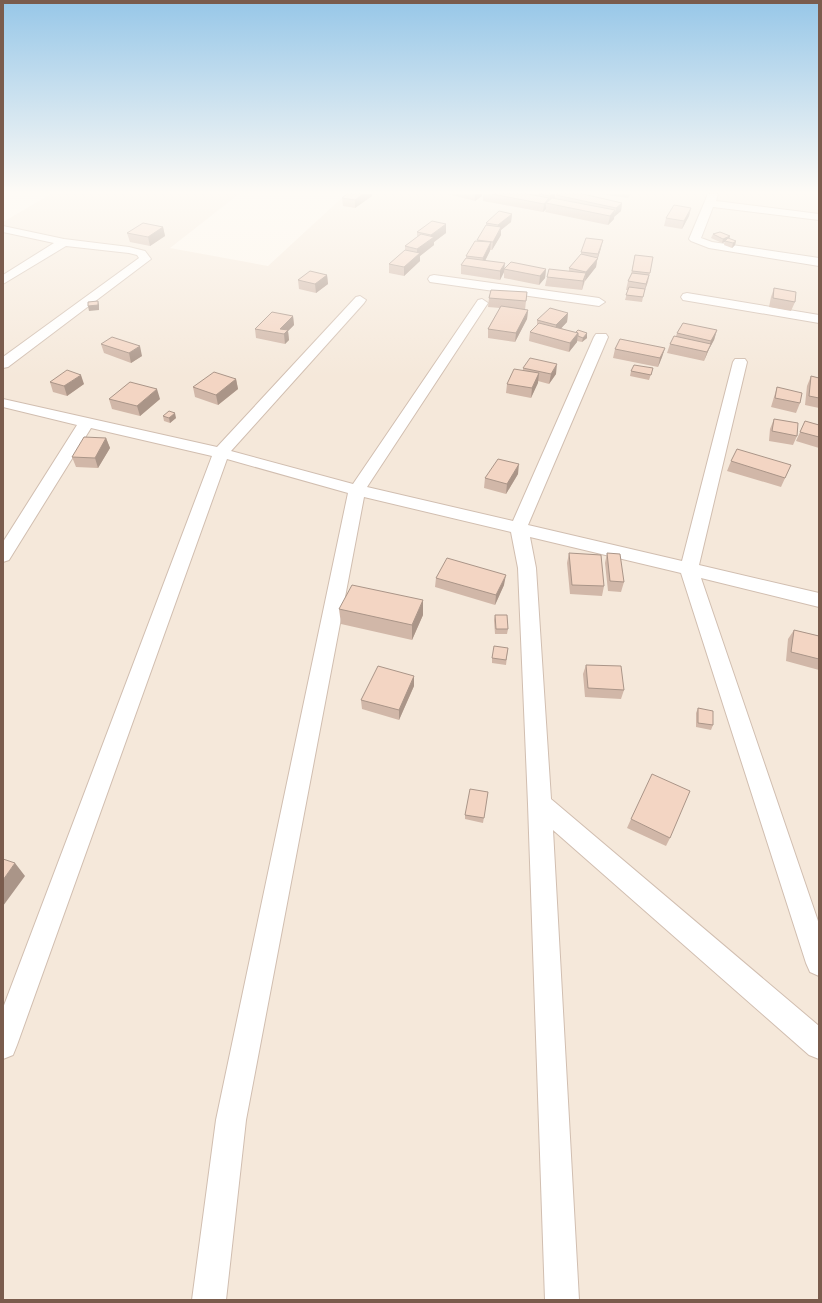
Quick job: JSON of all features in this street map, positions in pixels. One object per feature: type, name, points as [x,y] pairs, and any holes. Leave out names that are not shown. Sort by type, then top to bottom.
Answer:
[{"type":"street","points":[[3,280],[43,255]]},
{"type":"street","points":[[3,364],[145,259],[142,255]]},
{"type":"street","points":[[772,255],[819,262]]},
{"type":"street","points":[[434,279],[599,302]]},
{"type":"street","points":[[687,297],[819,319]]},
{"type":"street","points":[[3,1045],[221,453],[360,300]]},
{"type":"street","points":[[209,1300],[231,1120],[357,490],[482,303]]},
{"type":"street","points":[[562,1300],[540,804],[527,568],[519,527],[601,337]]},
{"type":"street","points":[[740,362],[689,570],[819,963]]},
{"type":"street","points":[[3,404],[221,453],[357,490],[519,527],[689,570],[819,600]]},
{"type":"street","points":[[3,556],[86,423]]},
{"type":"street","points":[[540,804],[819,1045]]},
{"type":"shaded area","points":[[3,255],[207,255],[268,266],[280,255],[819,255],[819,1300],[3,1300]]},
{"type":"building","points":[[400,255],[418,255],[404,267],[389,264]]},
{"type":"building","points":[[467,255],[485,255],[483,258],[466,256]]},
{"type":"building","points":[[580,255],[598,258],[586,272],[569,268]]},
{"type":"building","points":[[635,255],[653,257],[650,273],[632,271]]},
{"type":"building","points":[[466,258],[505,263],[500,271],[461,265]]},
{"type":"building","points":[[511,262],[546,269],[540,276],[504,269]]},
{"type":"building","points":[[549,269],[586,273],[583,281],[547,277]]},
{"type":"building","points":[[310,271],[327,275],[315,284],[298,280]]},
{"type":"building","points":[[632,273],[649,275],[646,284],[628,281]]},
{"type":"building","points":[[629,287],[645,289],[643,297],[626,295]]},
{"type":"building","points":[[774,288],[796,292],[795,302],[773,298]]},
{"type":"building","points":[[491,290],[527,292],[526,301],[489,298]]},
{"type":"building","points":[[98,301],[98,305],[88,306],[88,302]]},
{"type":"building","points":[[501,306],[528,310],[516,333],[488,329]]},
{"type":"building","points":[[550,308],[568,313],[556,325],[537,320]]},
{"type":"building","points":[[272,312],[293,316],[280,329],[288,330],[284,334],[255,329]]},
{"type":"building","points":[[539,323],[578,333],[570,343],[530,332]]},
{"type":"building","points":[[683,323],[717,330],[711,341],[677,333]]},
{"type":"building","points":[[578,330],[587,333],[583,338],[578,336],[578,333],[576,332]]},
{"type":"building","points":[[674,336],[711,344],[707,352],[670,344]]},
{"type":"building","points":[[112,337],[140,346],[129,353],[101,344]]},
{"type":"building","points":[[620,339],[665,348],[660,358],[615,349]]},
{"type":"building","points":[[530,358],[557,364],[551,374],[523,368]]},
{"type":"building","points":[[634,365],[653,368],[651,375],[631,371]]},
{"type":"building","points":[[514,369],[539,373],[532,388],[507,384]]},
{"type":"building","points":[[67,370],[81,375],[64,386],[50,382]]},
{"type":"building","points":[[214,372],[236,379],[216,395],[193,387]]},
{"type":"building","points":[[811,376],[819,378],[819,398],[809,396]]},
{"type":"building","points":[[130,382],[157,389],[137,406],[109,399]]},
{"type":"building","points":[[777,387],[802,393],[800,403],[775,398]]},
{"type":"building","points":[[169,411],[175,413],[169,418],[163,416]]},
{"type":"building","points":[[774,419],[798,423],[797,436],[772,431]]},
{"type":"building","points":[[805,421],[819,425],[819,437],[800,432]]},
{"type":"building","points":[[84,437],[106,438],[95,458],[72,457]]},
{"type":"building","points":[[737,449],[791,465],[785,478],[731,461]]},
{"type":"building","points":[[498,459],[519,464],[507,484],[485,478]]},
{"type":"building","points":[[569,553],[601,555],[604,586],[572,585]]},
{"type":"building","points":[[607,553],[620,554],[624,582],[610,581]]},
{"type":"building","points":[[447,558],[506,575],[496,595],[436,578]]},
{"type":"building","points":[[352,585],[423,600],[412,625],[339,609]]},
{"type":"building","points":[[495,615],[507,615],[508,629],[496,629]]},
{"type":"building","points":[[794,630],[819,636],[819,659],[791,652]]},
{"type":"building","points":[[494,646],[508,648],[506,660],[492,658]]},
{"type":"building","points":[[586,665],[621,666],[624,690],[588,688]]},
{"type":"building","points":[[378,666],[414,676],[399,710],[361,700]]},
{"type":"building","points":[[698,708],[713,711],[713,725],[698,723]]},
{"type":"building","points":[[652,774],[690,791],[670,838],[631,819]]},
{"type":"building","points":[[470,789],[488,792],[484,818],[465,815]]},
{"type":"building","points":[[3,859],[15,863],[3,880]]}]
